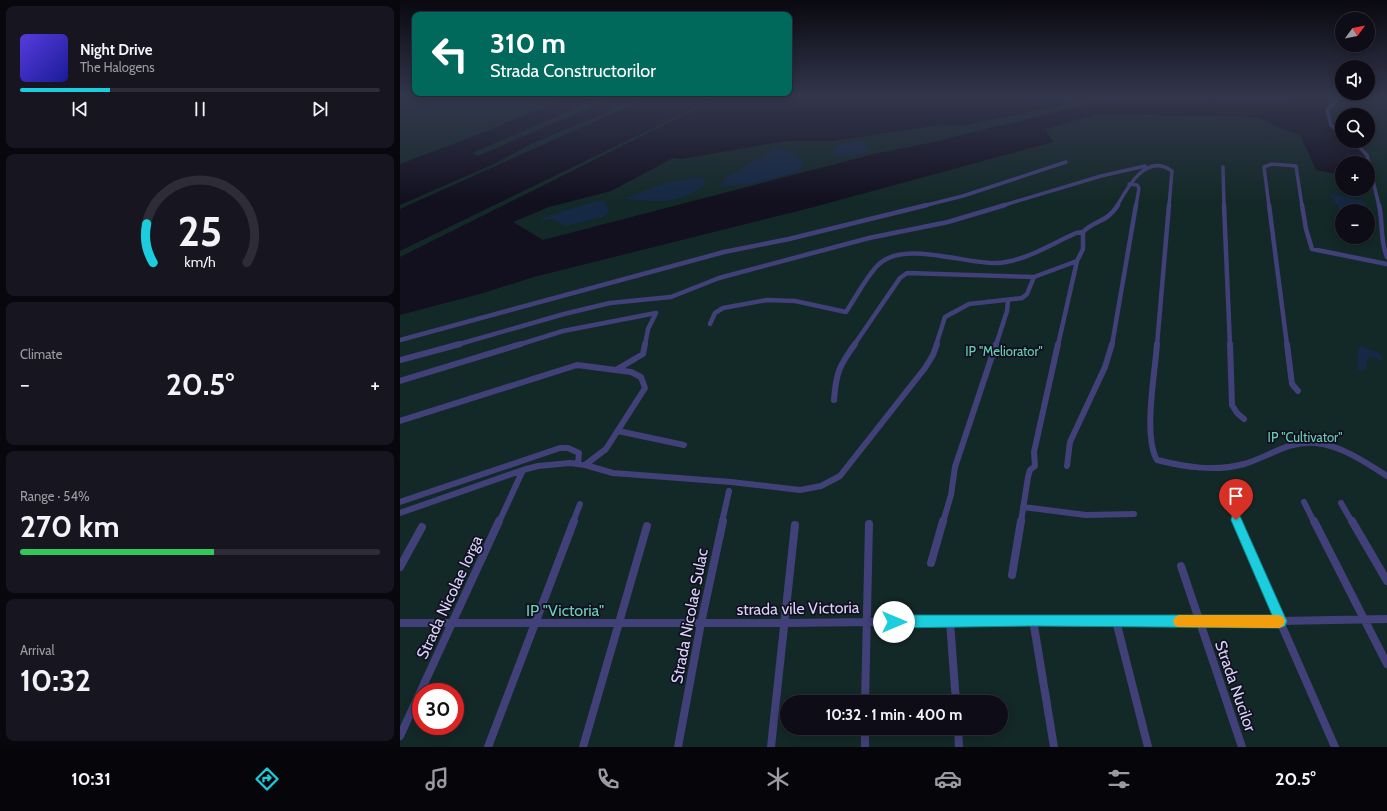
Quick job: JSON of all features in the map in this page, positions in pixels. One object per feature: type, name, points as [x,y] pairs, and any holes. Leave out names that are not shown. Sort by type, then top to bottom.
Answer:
[{"type":"street","points":[[1360,148],[1367,155],[1382,219],[1384,251],[1387,257]]},
{"type":"street","points":[[400,340],[724,252],[963,196],[1066,162]]},
{"type":"street","points":[[1298,391],[1292,384],[1264,167],[1272,164],[1296,166],[1306,229],[1312,249],[1387,264]]},
{"type":"street","points":[[400,360],[572,312],[610,303],[671,297],[718,278],[869,238],[948,222],[1101,176],[1147,165],[1151,168]]},
{"type":"street","points":[[710,324],[715,313],[723,308],[767,300],[795,301],[846,312],[881,261],[891,256],[925,255],[984,264],[998,263],[1014,259],[1076,233],[1083,232],[1087,227],[1106,219],[1129,184],[1140,172],[1161,166],[1167,167],[1172,172],[1150,432],[1153,453],[1157,460],[1210,469],[1230,467],[1246,464],[1285,446],[1316,443],[1352,453],[1387,476]]},
{"type":"street","points":[[1223,167],[1232,404],[1237,413],[1244,419]]},
{"type":"street","points":[[1067,466],[1066,456],[1070,442],[1105,367],[1114,339],[1139,188],[1137,185],[1129,184]]},
{"type":"street","points":[[1012,575],[1030,470],[1035,466],[1034,452],[1077,261],[1083,249],[1083,232]]},
{"type":"street","points":[[834,400],[836,376],[844,360],[900,278],[907,273],[1034,277],[1077,261]]},
{"type":"street","points":[[400,513],[523,470],[538,466],[570,462],[613,473],[731,482],[800,490],[821,486],[840,476],[925,368],[933,355],[945,317],[969,304],[1008,301],[1022,298],[1027,294],[1034,277]]},
{"type":"street","points":[[931,563],[951,495],[956,466],[1007,310],[1008,301]]},
{"type":"street","points":[[400,380],[563,331],[649,313],[656,314],[648,329],[643,354],[616,370]]},
{"type":"street","points":[[400,421],[577,365],[630,372],[641,377],[645,388],[606,449],[582,464]]},
{"type":"street","points":[[618,431],[684,445]]},
{"type":"street","points":[[400,502],[560,448],[568,448],[579,453],[582,464]]},
{"type":"street","name":"Strada Nicolae Iorga","points":[[400,736],[523,470]]},
{"type":"street","name":"Strada Nicolae Sulac","points":[[678,747],[701,623],[729,491]]},
{"type":"street","points":[[1304,502],[1387,664]]},
{"type":"street","points":[[1341,503],[1387,582]]},
{"type":"street","points":[[488,747],[580,504]]},
{"type":"street","points":[[1023,507],[1086,515],[1134,514]]},
{"type":"street","points":[[1236,520],[1335,747]]},
{"type":"street","points":[[865,695],[869,524]]},
{"type":"street","points":[[771,747],[795,525]]},
{"type":"street","points":[[583,747],[647,526]]},
{"type":"street","points":[[400,567],[422,527]]},
{"type":"street","name":"Strada Nucilor","points":[[1181,566],[1242,747]]},
{"type":"street","name":"strada vile Victoria","points":[[400,623],[785,623],[1033,620],[1280,621],[1387,619]]},
{"type":"street","points":[[1033,620],[1054,747]]},
{"type":"street","points":[[1116,621],[1148,747]]},
{"type":"street","points":[[950,622],[955,695]]},
{"type":"street","points":[[864,747],[865,735]]},
{"type":"street","points":[[958,735],[959,747]]},
{"type":"green space","points":[[400,131],[487,131],[480,134],[400,164]]},
{"type":"green space","points":[[523,131],[536,131],[478,156],[472,153]]},
{"type":"green space","points":[[562,131],[574,131],[400,209],[400,205],[494,164],[531,144]]},
{"type":"green space","points":[[647,131],[652,131],[400,257],[400,251]]},
{"type":"green space","points":[[901,131],[979,131],[874,154],[543,240],[513,222],[549,207],[611,191],[673,158],[681,159],[786,141],[833,141]]},
{"type":"green space","points":[[1046,131],[1287,131],[1300,134],[1316,170],[1335,174],[1335,196],[1375,196],[1375,156],[1364,156],[1359,148],[1375,148],[1375,131],[1387,131],[1387,747],[400,747],[400,315],[480,294],[534,277],[810,208],[1053,142]]},
{"type":"water","points":[[863,141],[871,150],[869,152],[851,156],[842,156],[833,153],[837,145]]},
{"type":"water","points":[[775,149],[787,150],[795,154],[803,164],[800,171],[755,183],[718,187],[728,176]]},
{"type":"water","points":[[704,178],[705,184],[695,191],[676,199],[657,201],[623,199],[668,182]]},
{"type":"water","points":[[1329,194],[1363,200],[1365,202],[1365,204],[1337,204]]},
{"type":"water","points":[[601,200],[604,201],[609,210],[603,217],[565,226],[552,219],[541,220],[541,218]]},
{"type":"water","points":[[1360,346],[1380,353],[1384,361],[1370,357],[1368,358],[1366,369],[1361,372],[1357,369],[1358,349]]},
{"type":"slow traffic","points":[[1179,621],[1279,621]]},
{"type":"route","points":[[894,622],[1033,620],[1280,621],[1236,520]]},
{"type":"park label","name":"IP \"Meliorator\"","points":[[1004,351]]},
{"type":"park label","name":"IP \"Cultivator\"","points":[[1305,437]]},
{"type":"park label","name":"IP \"Victoria\"","points":[[565,610]]}]
